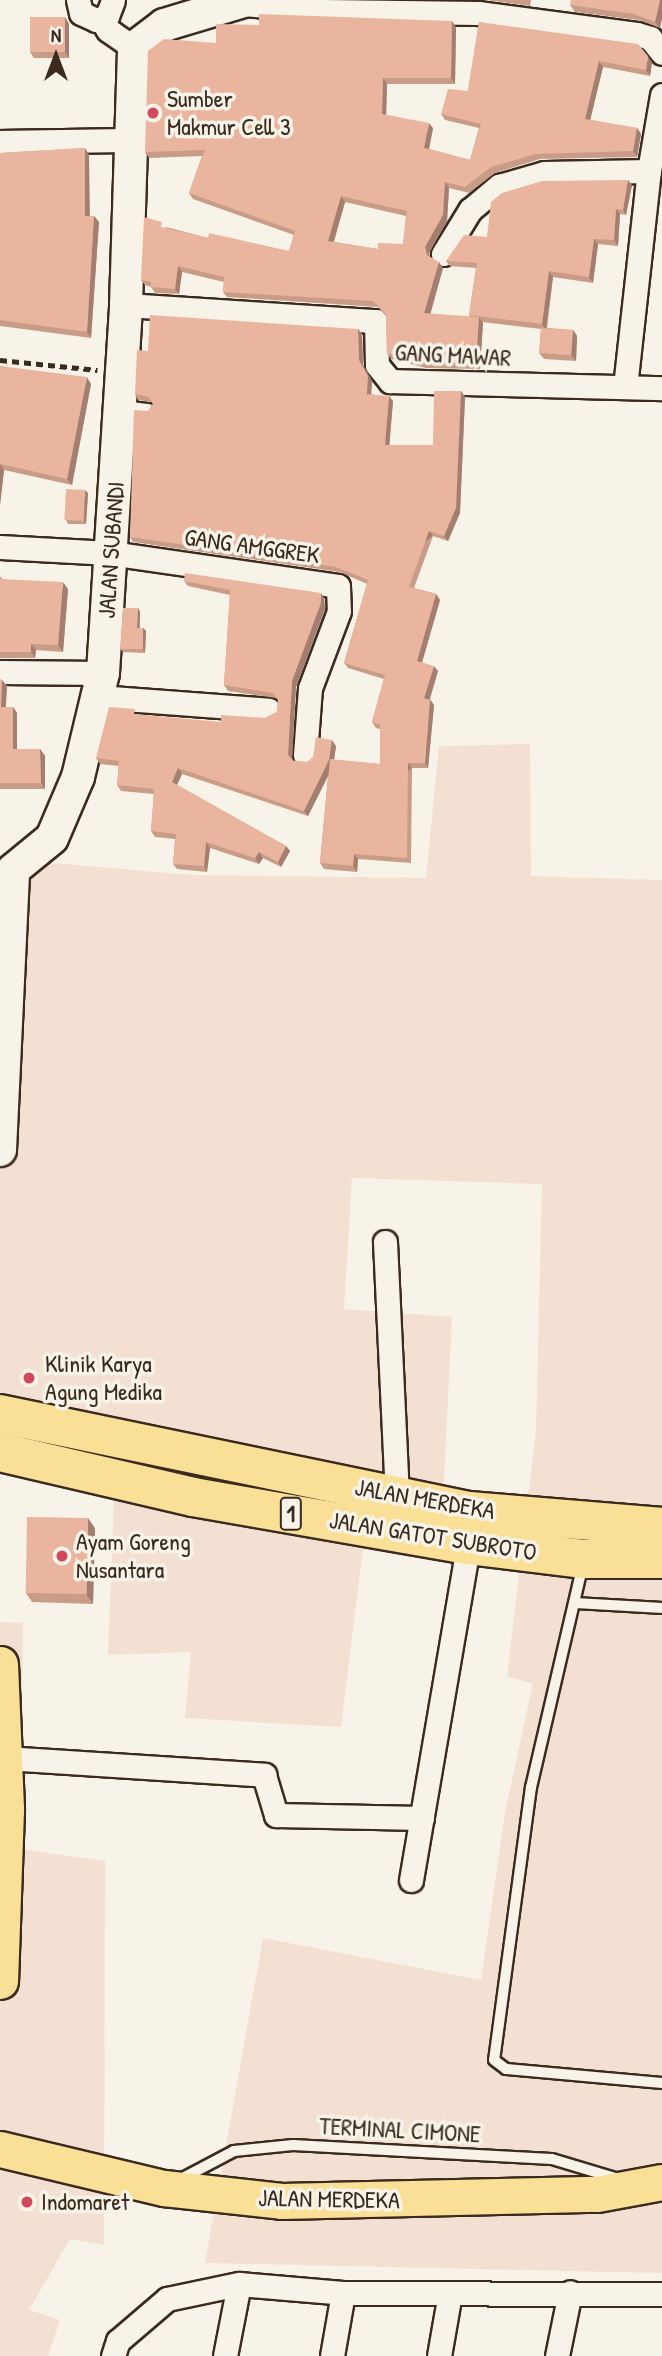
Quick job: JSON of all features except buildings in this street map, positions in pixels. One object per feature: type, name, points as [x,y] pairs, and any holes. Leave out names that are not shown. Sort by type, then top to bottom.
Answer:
[{"type":"highway","name":"JALAN MERDEKA","points":[[0,1414],[191,1455],[397,1494],[588,1540],[662,1527]]},
{"type":"highway","name":"JALAN GATOT SUBROTO","points":[[0,1452],[193,1497],[468,1545],[588,1540],[662,1559]]},
{"type":"main road","points":[[0,1664],[4,1758],[0,1981]]},
{"type":"main road","name":"JALAN MERDEKA","points":[[0,2149],[164,2188],[281,2202],[510,2198],[650,2185]]},
{"type":"street","points":[[78,0],[85,16],[107,10],[108,30],[134,48],[164,25],[246,2],[324,11],[478,7],[637,34],[650,38],[662,49]]},
{"type":"street","name":"JALAN SUBANDI","points":[[0,1150],[6,870],[52,838],[78,777],[100,685],[110,553],[135,408],[122,373],[134,48]]},
{"type":"street","points":[[625,387],[649,171],[662,95]]},
{"type":"street","points":[[0,142],[130,140]]},
{"type":"street","points":[[443,254],[470,210],[499,186],[544,173],[649,171]]},
{"type":"street","name":"GANG MAWAR","points":[[126,305],[376,321],[377,365],[390,382],[662,388]]},
{"type":"street","points":[[0,547],[110,553]]},
{"type":"street","name":"GANG AMGGREK","points":[[110,553],[338,586],[338,611],[310,688],[305,755]]},
{"type":"street","points":[[0,671],[269,710]]},
{"type":"street","points":[[385,1242],[397,1494]]},
{"type":"street","points":[[411,1880],[468,1545]]},
{"type":"street","points":[[4,1758],[264,1775],[276,1815],[422,1818]]},
{"type":"street","points":[[225,2356],[239,2284]]},
{"type":"street","points":[[113,2356],[118,2341],[167,2298],[239,2284],[343,2293],[662,2294]]},
{"type":"street","points":[[557,2356],[570,2292]]},
{"type":"street","points":[[332,2356],[343,2293]]},
{"type":"street","points":[[439,2356],[450,2294]]},
{"type":"lane","points":[[588,1540],[576,1603],[531,1787],[494,2060],[506,2069],[662,2083]]},
{"type":"lane","points":[[576,1603],[662,1608]]},
{"type":"lane","name":"TERMINAL CIMONE","points":[[164,2188],[234,2151],[293,2145],[552,2160],[650,2185]]},
{"type":"path","points":[[0,360],[122,373]]},
{"type":"shaded area","points":[[530,744],[531,876],[662,880],[662,2273],[205,2263],[263,1938],[481,1980],[505,1812],[533,1684],[507,1676],[536,1431],[542,1184],[352,1178],[344,1309],[452,1317],[440,1562],[363,1549],[341,1727],[185,1718],[191,1652],[108,1655],[114,1493],[0,1468],[0,864],[53,863],[192,875],[426,878],[439,746]]},
{"type":"shaded area","points":[[0,1622],[23,1623],[20,1849],[105,1861],[104,2245],[70,2239],[29,2310],[60,2320],[48,2356],[0,2356]]},
{"type":"place","name":"Sumber Makmur Cell 3","points":[[153,113]]},
{"type":"place","name":"Klinik Karya Agung Medika","points":[[29,1378]]},
{"type":"place","name":"Ayam Goreng Nusantara","points":[[62,1556]]},
{"type":"place","name":"Indomaret","points":[[27,2202]]}]
